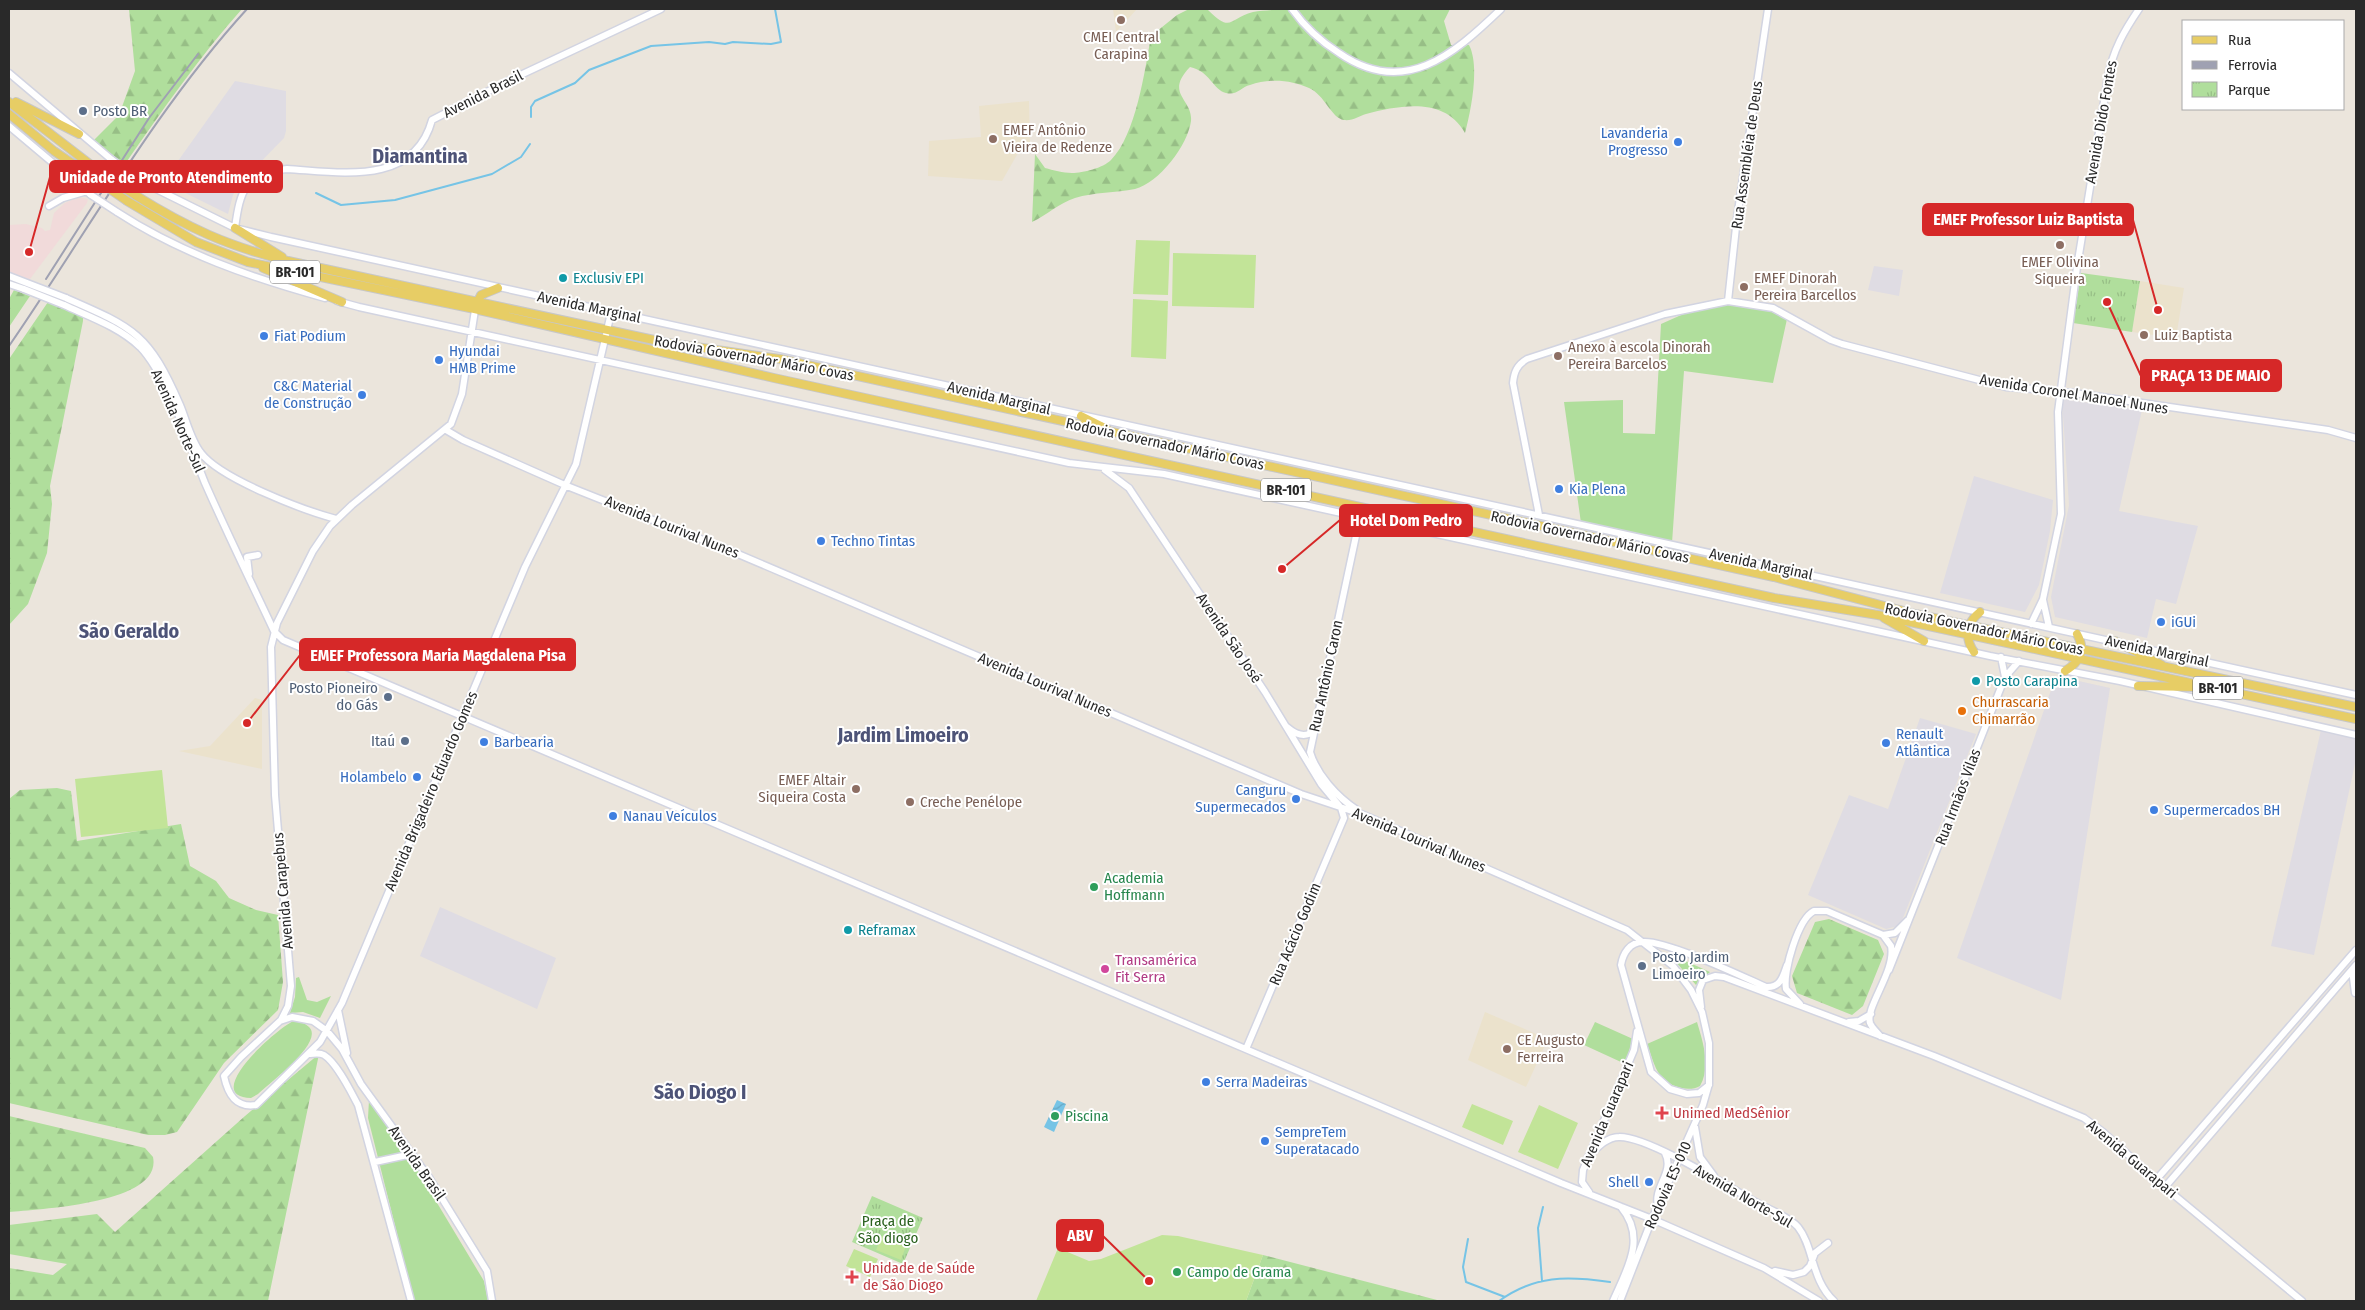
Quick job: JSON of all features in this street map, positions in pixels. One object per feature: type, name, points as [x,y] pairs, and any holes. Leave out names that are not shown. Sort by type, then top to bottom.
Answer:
[{"type":"main road","points":[[9,100],[79,134]]},
{"type":"main road","name":"Rodovia Governador Mário Covas","points":[[9,100],[104,175],[135,195],[206,235],[245,249],[608,330],[687,346],[780,359],[1774,577],[1890,608],[2170,670],[2356,708]]},
{"type":"main road","name":"Rodovia Governador Mário Covas","points":[[9,114],[54,151],[127,201],[196,242],[248,262],[475,310],[1774,598],[1878,615],[2356,719]]},
{"type":"main road","points":[[235,228],[288,260]]},
{"type":"main road","points":[[248,262],[342,302]]},
{"type":"main road","points":[[475,310],[481,295],[498,288]]},
{"type":"main road","points":[[1082,416],[1118,434]]},
{"type":"main road","points":[[1974,652],[1970,646],[1968,634],[1970,625],[1980,612]]},
{"type":"main road","points":[[1878,615],[1924,641]]},
{"type":"main road","points":[[2065,671],[2079,659],[2081,650],[2077,634]]},
{"type":"main road","points":[[2115,641],[2170,670]]},
{"type":"main road","points":[[2138,686],[2215,687]]},
{"type":"street","name":"Avenida Brasil","points":[[235,228],[239,198],[248,184],[257,176],[276,170],[287,169],[356,174],[399,164],[412,154],[429,132],[432,120],[512,79],[661,9]]},
{"type":"street","points":[[1292,9],[1302,23],[1325,44],[1352,63],[1389,74],[1414,71],[1441,57],[1500,9]]},
{"type":"street","name":"Rua Assembléia de Deus","points":[[1728,301],[1737,218],[1768,9]]},
{"type":"street","name":"Avenida Dido Fontes","points":[[2031,624],[2043,599],[2061,514],[2058,427],[2060,391],[2080,249],[2113,55],[2120,39],[2139,9]]},
{"type":"street","name":"Avenida Marginal","points":[[9,73],[79,134],[142,182],[235,228],[611,313],[2356,695]]},
{"type":"street","points":[[9,126],[89,193],[149,233],[182,249],[264,280],[342,302],[601,361],[1102,468],[1164,474],[2356,735]]},
{"type":"street","points":[[49,206],[63,198],[89,193]]},
{"type":"street","name":"Avenida Norte-Sul","points":[[9,276],[64,306],[115,329],[136,344],[149,359],[168,394],[221,519],[274,631]]},
{"type":"street","name":"Avenida Norte-Sul","points":[[9,284],[26,286],[66,298],[118,321],[148,345],[166,374],[200,452],[230,476],[303,508],[336,519]]},
{"type":"street","name":"Avenida Coronel Manoel Nunes","points":[[1539,516],[1513,383],[1516,369],[1520,364],[1527,359],[1632,324],[1713,302],[1728,301],[1773,308],[1842,344],[1994,384],[2060,391],[2328,430],[2356,438]]},
{"type":"street","points":[[475,310],[462,394],[451,424],[336,519],[313,551],[274,631],[278,637],[1246,1049],[1652,1219],[1764,1268],[1820,1301]]},
{"type":"street","name":"Avenida Brigadeiro Eduardo Gomes","points":[[256,1105],[308,1054],[327,1031],[338,1010],[528,560],[550,514],[567,486],[576,464],[611,313]]},
{"type":"street","name":"Avenida Lourival Nunes","points":[[446,430],[463,440],[567,486],[731,551],[1301,794],[1364,815],[1627,930],[1644,941]]},
{"type":"street","name":"Avenida São José","points":[[1102,468],[1129,488],[1265,692],[1321,784],[1342,808],[1344,818]]},
{"type":"street","name":"Rua Antônio Caron","points":[[1360,517],[1310,752],[1313,762],[1337,793],[1349,805],[1364,815]]},
{"type":"street","points":[[253,586],[247,556],[258,555]]},
{"type":"street","name":"Avenida Dido Fontes","points":[[2043,599],[2045,619],[2049,627]]},
{"type":"street","name":"Avenida Carapebus","points":[[256,1105],[245,1105],[234,1099],[227,1088],[224,1076],[279,1021],[288,1006],[291,986],[273,758],[271,647],[274,631]]},
{"type":"street","points":[[2001,657],[2005,677]]},
{"type":"street","name":"Rua Irmãos Vilas","points":[[1889,970],[2005,677],[2019,661]]},
{"type":"street","points":[[1282,722],[1294,733],[1303,735],[1309,734],[1314,728]]},
{"type":"street","points":[[1301,794],[1316,795],[1321,784]]},
{"type":"street","name":"Rua Acácio Godim","points":[[1246,1049],[1344,818]]},
{"type":"street","points":[[1644,941],[1666,946],[1766,987],[1772,987],[1780,983],[1804,921],[1814,910],[1827,911],[1883,936],[1892,950],[1889,970],[1870,1014],[1870,1024],[1881,1037]]},
{"type":"street","points":[[1883,936],[1899,931],[1911,918]]},
{"type":"street","name":"Avenida Guarapari","points":[[1644,941],[1626,950],[1620,965],[1651,1072],[1670,1089],[1695,1094],[1702,1092],[1709,1084]]},
{"type":"street","name":"Rodovia ES-010","points":[[1620,1301],[1652,1219],[1695,1123],[1709,1084],[1709,1043],[1702,1012],[1691,990],[1673,966],[1644,941]]},
{"type":"street","points":[[2156,1180],[2356,950]]},
{"type":"street","points":[[1787,965],[1786,989],[1803,1007]]},
{"type":"street","points":[[2354,967],[2355,993]]},
{"type":"street","points":[[2165,1187],[2354,967]]},
{"type":"street","points":[[1702,1012],[1699,990],[1701,984],[1704,980],[1715,976],[1731,980],[1844,1022],[1859,1021],[1870,1014]]},
{"type":"street","points":[[338,1010],[343,1040],[350,1064]]},
{"type":"street","points":[[279,1021],[292,1017],[304,1018],[318,1024],[327,1031]]},
{"type":"street","name":"Avenida Guarapari","points":[[1844,1022],[1934,1056],[2084,1118],[2104,1132],[2156,1180],[2302,1301]]},
{"type":"street","name":"Avenida Guarapari","points":[[1596,1196],[1586,1189],[1582,1182],[1583,1170],[1634,1050],[1637,1027]]},
{"type":"street","name":"Avenida Brasil","points":[[327,1031],[342,1048],[361,1084],[430,1179],[487,1270],[492,1301]]},
{"type":"street","name":"Avenida Brasil","points":[[308,1054],[319,1053],[326,1056],[349,1088],[358,1105],[375,1162],[411,1301]]},
{"type":"street","points":[[1695,1123],[1694,1131],[1700,1158],[1718,1181]]},
{"type":"street","name":"Avenida Norte-Sul","points":[[1588,1157],[1603,1143],[1619,1137],[1639,1141],[1679,1160],[1797,1225],[1821,1284],[1834,1301]]},
{"type":"street","points":[[1658,1206],[1656,1199],[1669,1165],[1665,1153]]},
{"type":"street","points":[[375,1162],[412,1154]]},
{"type":"street","name":"Rodovia ES-010","points":[[1613,1301],[1634,1249],[1635,1237],[1631,1222],[1620,1206]]},
{"type":"street","points":[[1764,1268],[1797,1275],[1804,1272],[1812,1263],[1815,1253],[1828,1243]]},
{"type":"shaded area","name":"CMEI Central Carapina","points":[[1113,9],[1137,9],[1116,32]]},
{"type":"shaded area","points":[[235,81],[286,91],[286,131],[284,138],[239,184],[233,195],[228,214],[163,182]]},
{"type":"shaded area","name":"EMEF Antônio Vieira de Redenze","points":[[1029,101],[1030,145],[1018,153],[1002,181],[928,176],[929,141],[981,137],[979,106]]},
{"type":"shaded area","points":[[78,197],[88,199],[87,203],[30,279],[25,280],[9,272],[9,225],[26,224],[42,228],[45,231],[50,230],[54,213],[65,203]]},
{"type":"shaded area","points":[[1874,266],[1903,270],[1899,296],[1868,290]]},
{"type":"shaded area","points":[[2140,281],[2184,288],[2176,338],[2132,332]]},
{"type":"shaded area","points":[[2062,399],[2142,410],[2119,511],[2198,526],[2176,604],[2156,599],[2147,638],[2055,617],[2051,597],[2069,505]]},
{"type":"shaded area","points":[[1974,476],[2053,500],[2050,531],[2039,585],[2025,612],[1940,593]]},
{"type":"shaded area","points":[[2056,676],[2110,688],[2061,1000],[1957,958]]},
{"type":"shaded area","points":[[255,698],[262,700],[262,769],[179,751],[210,746]]},
{"type":"shaded area","points":[[1920,718],[1976,734],[1903,918],[1898,926],[1886,929],[1808,895],[1849,795],[1888,809]]},
{"type":"shaded area","points":[[2321,730],[2356,738],[2356,759],[2314,955],[2271,946]]},
{"type":"shaded area","points":[[440,907],[556,958],[537,1009],[420,956]]},
{"type":"shaded area","name":"CE Augusto Ferreira","points":[[1485,1012],[1548,1039],[1526,1087],[1468,1060]]},
{"type":"green space","points":[[129,9],[242,9],[196,65],[125,164],[93,141],[119,115],[135,71]]},
{"type":"green space","points":[[1189,9],[1208,10],[1226,23],[1253,12],[1277,9],[1450,9],[1444,21],[1451,45],[1469,45],[1474,64],[1472,101],[1465,133],[1456,121],[1446,114],[1434,109],[1421,107],[1393,108],[1344,120],[1335,115],[1315,91],[1302,85],[1288,82],[1265,81],[1247,86],[1230,94],[1218,88],[1202,72],[1190,67],[1179,84],[1179,90],[1190,113],[1189,131],[1171,162],[1162,171],[1144,185],[1135,189],[1069,200],[1032,222],[1035,154],[1045,168],[1069,173],[1093,170],[1111,160],[1120,149],[1133,119],[1151,36],[1177,15]]},
{"type":"green space","points":[[1136,240],[1170,241],[1168,295],[1133,294]]},
{"type":"green space","points":[[1173,253],[1256,255],[1254,308],[1172,306]]},
{"type":"green space","points":[[2081,273],[2140,281],[2132,332],[2073,323]]},
{"type":"green space","points":[[14,290],[30,296],[9,327],[9,299]]},
{"type":"green space","points":[[1133,299],[1168,301],[1166,359],[1131,357]]},
{"type":"green space","points":[[48,302],[83,316],[83,321],[50,486],[52,504],[47,553],[28,604],[9,625],[9,359]]},
{"type":"green space","points":[[1727,305],[1765,309],[1787,319],[1773,383],[1684,371],[1672,543],[1581,523],[1564,402],[1623,400],[1623,433],[1655,434],[1661,324],[1688,312]]},
{"type":"green space","points":[[162,770],[168,828],[81,837],[75,779]]},
{"type":"green space","points":[[57,788],[71,791],[77,841],[181,824],[190,866],[216,881],[229,898],[256,910],[278,915],[283,982],[278,1010],[224,1063],[177,1132],[165,1135],[148,1135],[9,1103],[9,799],[20,790]]},
{"type":"green space","points":[[1829,919],[1878,940],[1884,954],[1863,1006],[1852,1015],[1797,993],[1792,976],[1815,922]]},
{"type":"green space","points":[[1668,953],[1710,972],[1696,985]]},
{"type":"green space","points":[[299,977],[307,1000],[317,1002],[331,996],[320,1018],[303,1012],[290,1013],[295,997],[296,978]]},
{"type":"green space","points":[[294,1021],[306,1024],[312,1034],[303,1052],[258,1094],[251,1098],[237,1095],[234,1086],[238,1075],[247,1061],[274,1035]]},
{"type":"green space","points":[[1595,1022],[1633,1039],[1626,1060],[1621,1062],[1584,1045]]},
{"type":"green space","points":[[1697,1022],[1705,1054],[1703,1079],[1700,1086],[1695,1088],[1679,1087],[1668,1082],[1660,1075],[1647,1044]]},
{"type":"green space","points":[[319,1054],[268,1301],[9,1301],[9,1268],[53,1275],[67,1264],[9,1254],[9,1225],[97,1214],[115,1232],[245,1116]]},
{"type":"green space","points":[[369,1100],[413,1163],[484,1281],[488,1301],[414,1301],[368,1118]]},
{"type":"green space","points":[[1472,1104],[1513,1121],[1503,1145],[1462,1127]]},
{"type":"green space","points":[[1539,1105],[1578,1123],[1558,1169],[1518,1152]]},
{"type":"green space","points":[[9,1116],[145,1148],[153,1157],[151,1173],[139,1185],[96,1201],[70,1206],[9,1212]]},
{"type":"green space","name":"Praça de São diogo","points":[[872,1196],[923,1218],[903,1264],[852,1242]]},
{"type":"green space","points":[[1162,1235],[1178,1236],[1263,1255],[1246,1301],[1036,1301],[1058,1248],[1089,1261],[1101,1259]]},
{"type":"green space","points":[[882,1236],[906,1246],[901,1260],[876,1250]]},
{"type":"green space","points":[[854,1249],[878,1259],[870,1277],[846,1266]]},
{"type":"green space","points":[[1263,1255],[1441,1301],[1246,1301]]},
{"type":"water","name":"Piscina","points":[[1057,1100],[1066,1104],[1054,1132],[1044,1127]]},
{"type":"waterway","points":[[531,117],[531,107],[535,101],[575,83],[589,70],[651,46],[709,42],[725,44],[733,42],[771,44],[781,42],[775,9]]},
{"type":"waterway","points":[[316,193],[341,205],[395,200],[492,174],[521,157],[530,144]]},
{"type":"waterway","points":[[1542,1281],[1538,1228],[1543,1207]]},
{"type":"waterway","points":[[1468,1239],[1463,1267],[1466,1282],[1505,1297]]},
{"type":"waterway","points":[[1499,1301],[1512,1292],[1539,1282],[1565,1279],[1610,1282]]},
{"type":"railway","points":[[9,346],[151,131],[213,48],[247,9]]},
{"type":"railway","points":[[46,279],[149,118],[198,54]]},
{"type":"place","name":"CMEI Central Carapina","points":[[1121,20]]},
{"type":"place","name":"Posto BR","points":[[83,111]]},
{"type":"place","name":"EMEF Antônio Vieira de Redenze","points":[[993,139]]},
{"type":"place","name":"Lavanderia Progresso","points":[[1678,142]]},
{"type":"place","name":"EMEF Olivina Siqueira","points":[[2060,245]]},
{"type":"place","name":"Unidade de Pronto Atendimento","points":[[29,252]]},
{"type":"place","name":"Exclusiv EPI","points":[[563,278]]},
{"type":"place","name":"EMEF Dinorah Pereira Barcellos","points":[[1744,287]]},
{"type":"place","name":"PRAÇA 13 DE MAIO","points":[[2107,302]]},
{"type":"place","name":"EMEF Professor Luiz Baptista","points":[[2158,310]]},
{"type":"place","name":"Luiz Baptista","points":[[2144,335]]},
{"type":"place","name":"Fiat Podium","points":[[264,336]]},
{"type":"place","name":"Anexo à escola Dinorah Pereira Barcelos","points":[[1558,356]]},
{"type":"place","name":"Hyundai HMB Prime","points":[[439,360]]},
{"type":"place","name":"C&C Material de Construção","points":[[362,395]]},
{"type":"place","name":"Kia Plena","points":[[1559,489]]},
{"type":"place","name":"Techno Tintas","points":[[821,541]]},
{"type":"place","name":"Hotel Dom Pedro","points":[[1282,569]]},
{"type":"place","name":"iGUi","points":[[2161,622]]},
{"type":"place","name":"Posto Carapina","points":[[1976,681]]},
{"type":"place","name":"Posto Pioneiro do Gás","points":[[388,697]]},
{"type":"place","name":"Churrascaria Chimarrão","points":[[1962,711]]},
{"type":"place","name":"EMEF Professora Maria Magdalena Pisa","points":[[247,723]]},
{"type":"place","name":"Itaú","points":[[405,741]]},
{"type":"place","name":"Barbearia","points":[[484,742]]},
{"type":"place","name":"Renault Atlântica","points":[[1886,743]]},
{"type":"place","name":"Holambelo","points":[[417,777]]},
{"type":"place","name":"EMEF Altair Siqueira Costa","points":[[856,789]]},
{"type":"place","name":"Canguru Supermecados","points":[[1296,799]]},
{"type":"place","name":"Creche Penélope","points":[[910,802]]},
{"type":"place","name":"Supermercados BH","points":[[2154,810]]},
{"type":"place","name":"Nanau Veículos","points":[[613,816]]},
{"type":"place","name":"Academia Hoffmann","points":[[1094,887]]},
{"type":"place","name":"Reframax","points":[[848,930]]},
{"type":"place","name":"Posto Jardim Limoeiro","points":[[1642,966]]},
{"type":"place","name":"Transamérica Fit Serra","points":[[1105,969]]},
{"type":"place","name":"CE Augusto Ferreira","points":[[1507,1049]]},
{"type":"place","name":"Serra Madeiras","points":[[1206,1082]]},
{"type":"place","name":"Unimed MedSênior","points":[[1662,1113]]},
{"type":"place","name":"Piscina","points":[[1055,1116]]},
{"type":"place","name":"SempreTem Superatacado","points":[[1265,1141]]},
{"type":"place","name":"Shell","points":[[1649,1182]]},
{"type":"place","name":"Campo de Grama","points":[[1177,1272]]},
{"type":"place","name":"Unidade de Saúde de São Diogo","points":[[852,1277]]},
{"type":"place","name":"ABV","points":[[1149,1281]]},
{"type":"district","name":"Diamantina","points":[[420,156]]},
{"type":"district","name":"São Geraldo","points":[[129,631]]},
{"type":"district","name":"Jardim Limoeiro","points":[[903,735]]},
{"type":"district","name":"São Diogo I","points":[[700,1092]]}]
